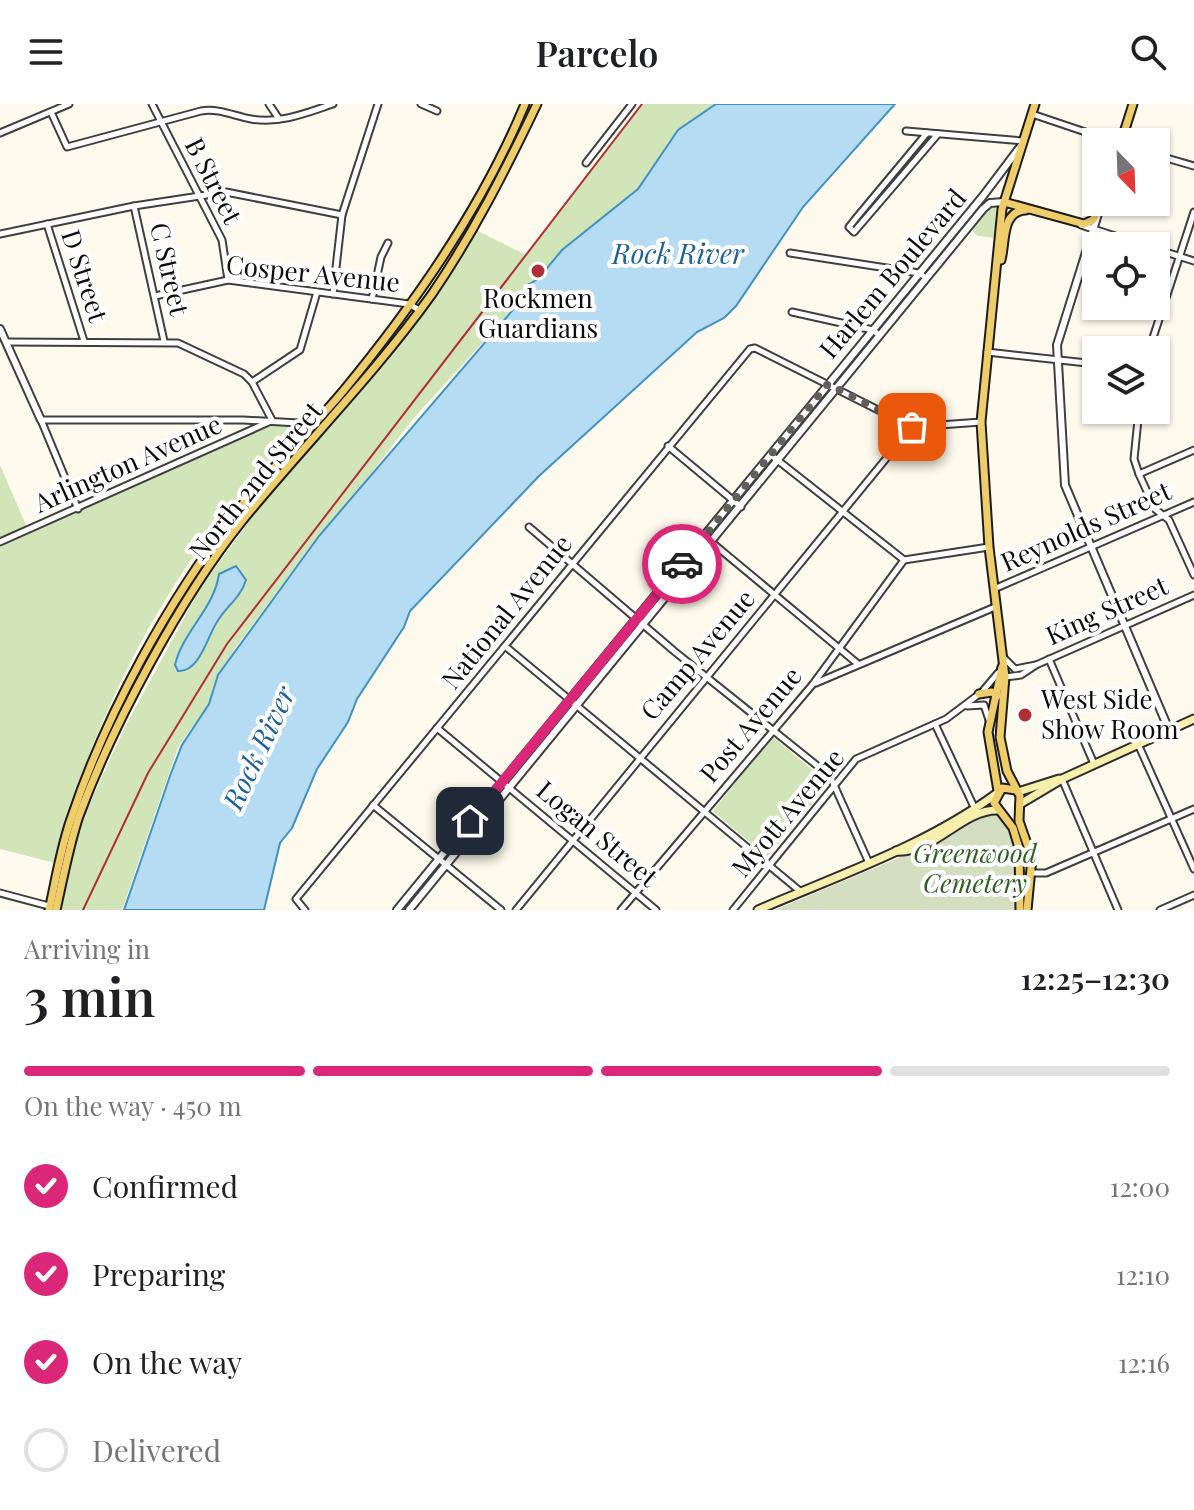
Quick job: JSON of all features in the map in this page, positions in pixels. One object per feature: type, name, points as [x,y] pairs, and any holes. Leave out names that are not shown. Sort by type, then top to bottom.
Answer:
[{"type":"main road","name":"North 2nd Street","points":[[52,909],[71,817],[96,756],[157,635],[198,564],[237,510],[315,422],[409,304],[502,154],[525,104]]},
{"type":"main road","name":"North 2nd Street","points":[[52,909],[83,807],[164,642],[210,565],[242,522],[322,431],[419,310],[494,191],[537,104]]},
{"type":"main road","points":[[999,267],[1004,202],[1035,104]]},
{"type":"main road","points":[[1125,128],[1133,104]]},
{"type":"main road","points":[[1004,202],[1077,223],[1092,225],[1096,216]]},
{"type":"main road","points":[[1000,726],[1001,651],[989,547],[981,422],[987,352],[1008,218],[1020,211],[1037,211]]},
{"type":"main road","points":[[1002,672],[989,723],[988,744],[997,792],[994,803],[1013,828],[1019,848],[1020,910]]},
{"type":"main road","points":[[979,694],[996,694]]},
{"type":"main road","points":[[996,694],[1003,756],[1017,791],[1019,821],[1030,848],[1032,873],[1027,910]]},
{"type":"main road","points":[[896,851],[904,851],[942,836],[985,811],[1011,814],[1062,779],[1194,719]]},
{"type":"main road","points":[[758,910],[896,851],[975,809],[1006,787],[1017,791],[1062,779]]},
{"type":"street","points":[[0,133],[69,104]]},
{"type":"street","name":"B Street","points":[[152,104],[222,240],[228,280]]},
{"type":"street","points":[[269,104],[279,119]]},
{"type":"street","points":[[51,112],[67,147],[212,109],[252,119],[279,119],[333,104]]},
{"type":"street","points":[[333,294],[342,215],[378,104]]},
{"type":"street","points":[[421,104],[437,111]]},
{"type":"street","points":[[586,163],[632,104]]},
{"type":"street","points":[[1032,114],[1082,131]]},
{"type":"street","points":[[906,131],[1022,142]]},
{"type":"street","points":[[927,133],[849,227],[854,232],[938,134]]},
{"type":"street","name":"Harlem Boulevard","points":[[409,910],[837,389],[919,273],[983,196],[1022,142]]},
{"type":"street","points":[[1170,159],[1194,166]]},
{"type":"street","points":[[0,234],[134,206],[226,192],[342,215]]},
{"type":"street","points":[[983,196],[990,203]]},
{"type":"street","name":"Harlem Boulevard","points":[[397,910],[828,384],[990,203],[1004,202]]},
{"type":"street","name":"C Street","points":[[134,206],[164,342]]},
{"type":"street","points":[[1153,336],[1194,212]]},
{"type":"street","name":"D Street","points":[[47,224],[84,341]]},
{"type":"street","points":[[1110,232],[1092,225],[1057,345],[1065,485],[1169,730]]},
{"type":"street","points":[[372,299],[381,257],[388,243]]},
{"type":"street","points":[[790,253],[919,273],[926,278]]},
{"type":"street","points":[[1170,254],[1194,261]]},
{"type":"street","name":"Cosper Avenue","points":[[155,296],[228,280],[409,304],[419,310]]},
{"type":"street","points":[[252,382],[300,350],[317,292]]},
{"type":"street","points":[[792,312],[876,332]]},
{"type":"street","points":[[0,329],[78,509]]},
{"type":"street","points":[[6,342],[178,343],[252,382],[272,420]]},
{"type":"street","name":"National Avenue","points":[[305,910],[296,901],[750,349],[828,384]]},
{"type":"street","points":[[987,352],[1082,362]]},
{"type":"street","points":[[828,384],[912,427],[981,422]]},
{"type":"street","points":[[41,420],[272,420],[315,422],[322,431]]},
{"type":"street","name":"Arlington Avenue","points":[[0,542],[272,420]]},
{"type":"street","points":[[1138,424],[1134,459],[1139,474],[1155,509],[1169,520],[1194,575]]},
{"type":"street","name":"Camp Avenue","points":[[516,910],[912,427]]},
{"type":"street","points":[[668,446],[741,507]]},
{"type":"street","points":[[1139,474],[1194,450]]},
{"type":"street","points":[[771,455],[904,560],[989,547]]},
{"type":"street","name":"Reynolds Street","points":[[993,589],[1194,502]]},
{"type":"street","points":[[529,527],[835,783],[869,863]]},
{"type":"street","points":[[704,536],[858,664]]},
{"type":"street","name":"Post Avenue","points":[[621,910],[813,684],[904,560]]},
{"type":"street","name":"King Street","points":[[1002,672],[1021,675],[1036,665],[1194,595]]},
{"type":"street","points":[[813,684],[995,607]]},
{"type":"street","points":[[505,646],[801,892]]},
{"type":"street","name":"King Street","points":[[1001,651],[1015,669],[1036,665]]},
{"type":"street","points":[[1049,659],[1094,764]]},
{"type":"street","name":"Myott Avenue","points":[[733,910],[859,757],[935,724],[959,710],[1002,672]]},
{"type":"street","points":[[959,710],[981,704],[988,712],[989,723]]},
{"type":"street","points":[[935,724],[975,809]]},
{"type":"street","name":"Logan Street","points":[[437,728],[656,910]]},
{"type":"street","points":[[1138,744],[1194,869]]},
{"type":"street","points":[[1062,779],[1118,910]]},
{"type":"street","points":[[373,805],[501,910]]},
{"type":"street","points":[[1032,873],[1046,873],[1194,809]]},
{"type":"street","points":[[0,893],[52,909]]},
{"type":"street","points":[[1160,910],[1194,895]]},
{"type":"green space","points":[[642,104],[716,104],[668,142],[654,170],[638,189],[562,250],[538,279],[526,286],[523,298],[412,420],[340,514],[318,536],[236,647],[214,683],[209,704],[178,747],[122,910],[60,910],[77,834],[89,805],[124,729],[201,587],[253,516],[409,332],[442,288],[476,230],[526,255]]},
{"type":"green space","points":[[992,206],[999,213],[996,238],[978,236],[971,230]]},
{"type":"green space","points":[[272,420],[303,425],[235,500],[176,582],[150,626],[126,671],[86,763],[64,825],[55,863],[0,849],[0,465],[28,530]]},
{"type":"green space","points":[[772,736],[829,784],[767,857],[713,811]]},
{"type":"green space","name":"Greenwood Cemetery","points":[[987,814],[999,817],[1008,826],[1013,838],[1017,910],[775,910],[946,838]]},
{"type":"water","name":"Rock River","points":[[716,104],[895,104],[803,207],[736,306],[724,318],[697,332],[539,476],[410,611],[404,627],[357,699],[348,722],[317,769],[292,828],[280,843],[264,910],[124,910],[182,745],[209,704],[218,675],[319,536],[523,298],[526,286],[538,279],[562,250],[638,189],[678,130]]},
{"type":"water","points":[[236,566],[246,580],[243,587],[217,622],[197,660],[186,670],[178,671],[175,665],[179,653],[211,598],[219,574]]},
{"type":"railway","points":[[83,910],[148,773],[227,644],[642,104]]},
{"type":"way so far","points":[[682,564],[828,384],[912,427]]},
{"type":"place","name":"Rockmen Guardians","points":[[538,271]]},
{"type":"place","name":"West Side Show Room","points":[[1025,715]]},
{"type":"route","points":[[470,821],[682,564]]}]
